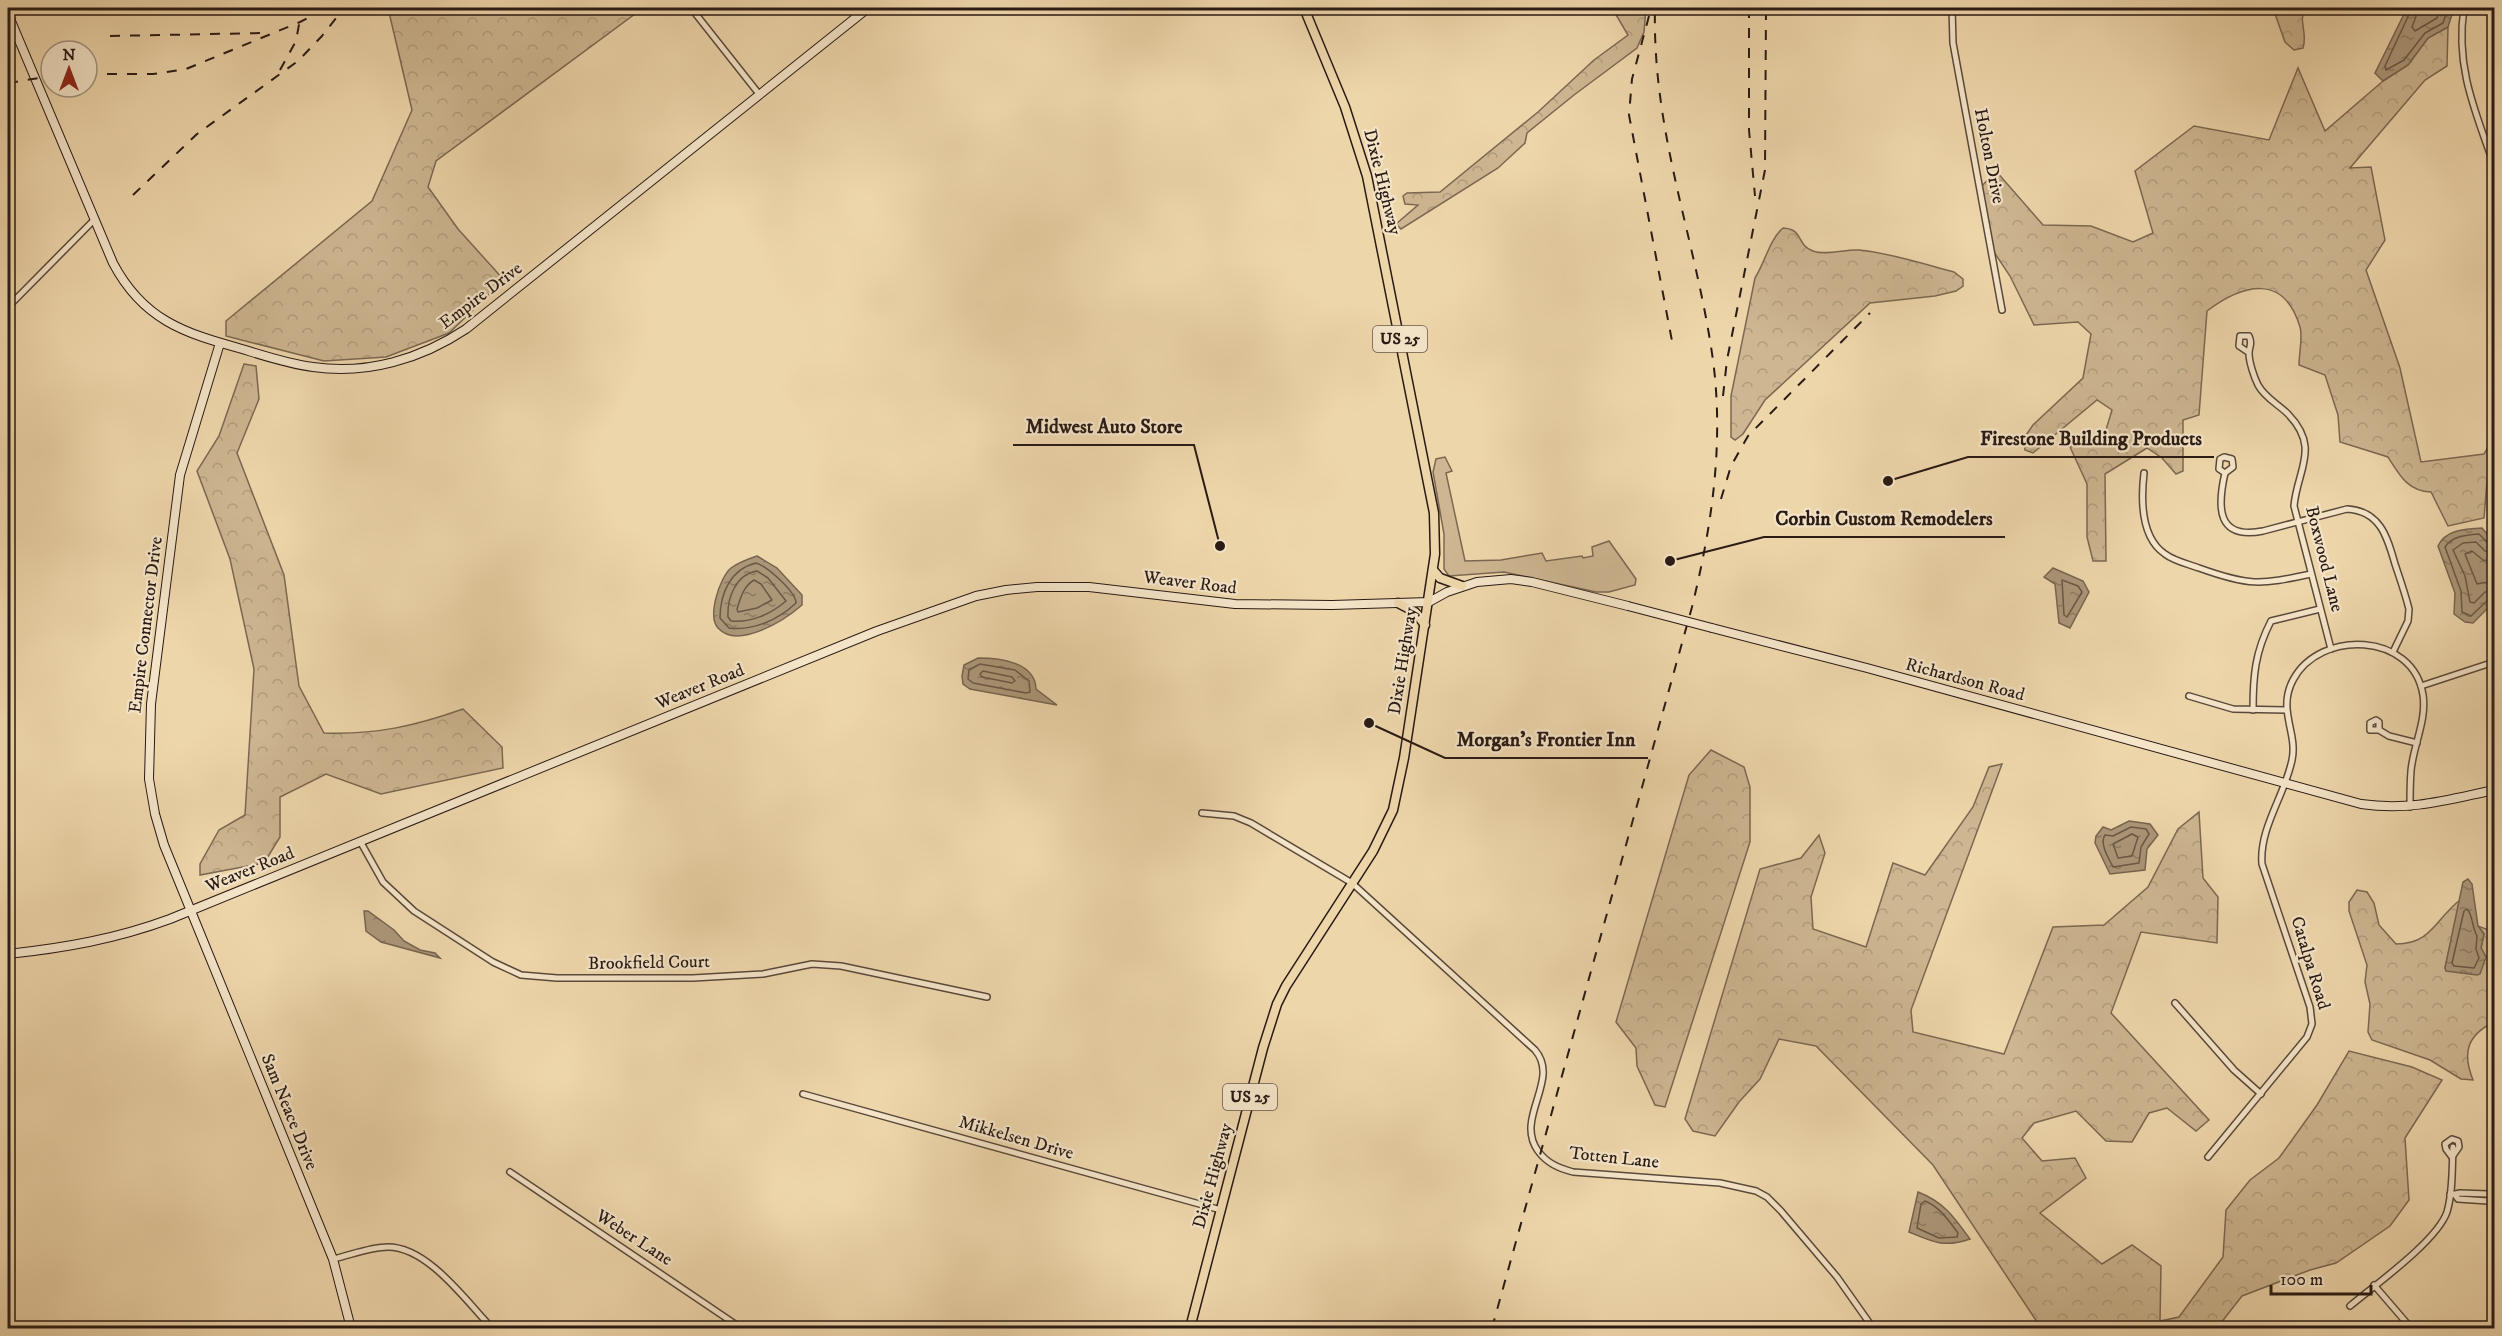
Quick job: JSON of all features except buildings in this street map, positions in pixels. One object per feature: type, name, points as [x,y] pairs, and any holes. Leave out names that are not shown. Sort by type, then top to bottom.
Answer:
[{"type":"main road","name":"Dixie Highway","points":[[1190,1329],[1263,1048],[1277,1004],[1381,837],[1393,810],[1404,758],[1433,570],[1434,513],[1367,176],[1345,107],[1304,8]]},
{"type":"main road","points":[[1433,570],[1440,578],[1462,586]]},
{"type":"main road","points":[[1398,603],[1415,612],[1425,625]]},
{"type":"street","points":[[691,8],[759,94]]},
{"type":"street","name":"Empire Drive","points":[[8,14],[122,280],[140,302],[181,331],[294,363],[332,369],[380,366],[428,351],[466,329],[868,8]]},
{"type":"street","name":"Holton Drive","points":[[1952,8],[1953,43],[2002,310]]},
{"type":"street","points":[[2464,8],[2462,53],[2465,81],[2494,165]]},
{"type":"street","points":[[8,307],[95,219]]},
{"type":"street","name":"Empire Connector Drive","points":[[190,910],[164,845],[155,814],[149,779],[149,729],[176,496],[186,454],[220,343]]},
{"type":"street","name":"Boxwood Lane","points":[[2248,352],[2262,391],[2290,416],[2303,438],[2305,464],[2295,493],[2294,506],[2331,649]]},
{"type":"street","points":[[2144,473],[2142,494],[2144,517],[2152,537],[2163,553],[2246,583],[2274,582],[2311,573]]},
{"type":"street","points":[[2225,473],[2219,506],[2222,517],[2233,529],[2250,533],[2341,510],[2368,514],[2383,528],[2409,609],[2408,621],[2393,652]]},
{"type":"street","name":"Richardson Road","points":[[1429,602],[1462,586],[1492,579],[1532,582],[1867,668],[2361,804],[2410,807],[2494,790]]},
{"type":"street","name":"Weaver Road","points":[[8,954],[70,947],[135,932],[877,631],[976,596],[1006,590],[1062,586],[1235,604],[1294,606],[1429,602]]},
{"type":"street","points":[[2253,710],[2253,680],[2259,645],[2271,621],[2320,609]]},
{"type":"street","points":[[2285,783],[2293,759],[2286,710],[2288,692],[2297,673],[2311,659],[2331,649],[2364,644],[2393,652],[2413,669],[2421,686],[2424,706],[2411,770],[2410,807]]},
{"type":"street","points":[[2421,686],[2494,662]]},
{"type":"street","points":[[2189,696],[2233,710],[2286,710]]},
{"type":"street","points":[[2379,730],[2389,736],[2417,742]]},
{"type":"street","name":"Catalpa Road","points":[[2208,1158],[2307,1037],[2312,1024],[2310,1007],[2262,864],[2264,839],[2285,783]]},
{"type":"street","name":"Totten Lane","points":[[1202,813],[1234,816],[1251,822],[1352,883],[1540,1056],[1543,1075],[1532,1114],[1531,1132],[1536,1148],[1548,1161],[1573,1172],[1720,1183],[1755,1191],[1767,1197],[1837,1277],[1873,1329]]},
{"type":"street","name":"Brookfield Court","points":[[360,841],[383,882],[414,911],[493,962],[521,975],[557,978],[693,978],[764,974],[812,964],[841,966],[987,997]]},
{"type":"street","name":"Sam Neace Drive","points":[[190,910],[333,1259],[351,1329]]},
{"type":"street","points":[[2175,1003],[2234,1070],[2261,1094]]},
{"type":"street","name":"Mikkelsen Drive","points":[[803,1094],[1221,1210]]},
{"type":"street","points":[[2350,1306],[2432,1236],[2443,1221],[2453,1195],[2453,1147]]},
{"type":"street","name":"Weber Lane","points":[[510,1172],[741,1329]]},
{"type":"street","points":[[2453,1195],[2488,1194],[2493,1198]]},
{"type":"street","points":[[333,1259],[376,1248],[388,1247],[409,1251],[433,1267],[492,1329]]},
{"type":"street","points":[[2494,1254],[2494,1326]]},
{"type":"street","points":[[2374,1286],[2411,1329]]},
{"type":"green space","points":[[388,8],[643,8],[436,161],[428,187],[458,229],[504,280],[449,333],[386,357],[324,361],[226,336],[226,321],[372,201],[412,110]]},
{"type":"green space","points":[[1612,8],[1646,8],[1644,32],[1637,48],[1527,133],[1525,143],[1498,168],[1401,229],[1396,224],[1418,205],[1405,204],[1403,196],[1407,193],[1440,192],[1538,112],[1594,60],[1628,35]]},
{"type":"green space","points":[[2273,8],[2305,8],[2302,18],[2303,48],[2294,50],[2285,42]]},
{"type":"green space","points":[[2448,27],[2447,66],[2425,80],[2350,168],[2371,167],[2385,240],[2366,270],[2400,368],[2421,462],[2484,454],[2494,436],[2494,475],[2487,481],[2484,518],[2448,526],[2431,492],[2416,489],[2405,481],[2388,457],[2340,442],[2338,415],[2325,375],[2299,365],[2301,331],[2293,310],[2284,298],[2273,291],[2248,290],[2234,295],[2207,311],[2199,415],[2183,420],[2183,471],[2176,474],[2162,458],[2147,448],[2105,474],[2106,561],[2093,561],[2087,537],[2087,484],[2070,447],[2105,433],[2112,410],[2097,400],[2033,453],[2025,450],[2024,438],[2033,425],[2083,378],[2091,334],[2078,322],[2034,325],[2010,276],[1992,249],[1980,188],[1996,171],[2043,225],[2091,226],[2133,242],[2153,233],[2135,171],[2194,126],[2269,140],[2298,68],[2325,131],[2383,81],[2408,65],[2428,38]]},
{"type":"green space","points":[[1783,228],[1794,231],[1804,245],[1813,251],[1824,253],[1859,250],[1894,256],[1954,272],[1963,279],[1963,286],[1956,291],[1935,296],[1870,303],[1765,400],[1743,434],[1735,440],[1731,437],[1731,396],[1755,278],[1775,238]]},
{"type":"green space","points":[[244,364],[256,366],[259,399],[237,453],[284,575],[299,686],[324,733],[378,731],[428,720],[463,709],[502,747],[503,768],[381,794],[326,774],[280,797],[280,837],[264,863],[200,875],[200,864],[219,830],[245,815],[254,669],[230,559],[197,471],[219,436]]},
{"type":"green space","points":[[1445,457],[1452,471],[1446,473],[1465,561],[1501,560],[1542,553],[1546,561],[1582,556],[1583,558],[1593,556],[1592,547],[1609,541],[1636,579],[1635,585],[1609,592],[1596,592],[1504,572],[1449,576],[1444,569],[1444,534],[1433,472],[1436,459]]},
{"type":"green space","points":[[1711,750],[1744,767],[1750,787],[1750,842],[1665,1107],[1655,1105],[1637,1066],[1636,1048],[1616,1022],[1689,775]]},
{"type":"green space","points":[[2002,764],[1911,1010],[1913,1032],[2004,1054],[2053,927],[2104,925],[2148,887],[2178,829],[2199,812],[2203,878],[2218,897],[2217,943],[2141,932],[2111,1013],[2209,1120],[2196,1131],[2167,1108],[2149,1113],[2132,1142],[2106,1141],[2076,1111],[2034,1123],[2022,1138],[2042,1161],[2075,1158],[2086,1178],[2040,1213],[2102,1264],[2132,1245],[2161,1266],[2160,1321],[2179,1317],[2223,1257],[2226,1210],[2250,1180],[2279,1158],[2317,1105],[2349,1051],[2412,1067],[2442,1080],[2405,1138],[2409,1200],[2390,1226],[2336,1263],[2310,1270],[2242,1296],[2217,1328],[2041,1328],[1933,1165],[1816,1046],[1779,1039],[1760,1079],[1739,1102],[1715,1136],[1693,1131],[1685,1119],[1760,869],[1801,858],[1819,835],[1825,853],[1811,897],[1813,929],[1866,947],[1893,863],[1925,875],[1973,807],[1989,767]]},
{"type":"green space","points":[[2357,890],[2367,892],[2374,903],[2379,925],[2396,944],[2418,940],[2426,935],[2460,900],[2445,968],[2486,957],[2481,948],[2484,934],[2478,926],[2494,932],[2494,1022],[2478,1033],[2469,1046],[2468,1061],[2473,1080],[2461,1079],[2430,1060],[2372,1040],[2368,1032],[2370,1004],[2365,982],[2367,965],[2349,911],[2349,902]]},
{"type":"water","points":[[2407,8],[2454,8],[2448,27],[2428,38],[2408,65],[2383,81],[2375,73]]},
{"type":"water","points":[[2482,528],[2494,542],[2494,598],[2493,603],[2473,623],[2465,622],[2454,614],[2455,593],[2438,546],[2451,533]]},
{"type":"water","points":[[757,556],[777,568],[802,595],[802,605],[785,618],[761,630],[737,636],[727,634],[718,628],[715,622],[714,606],[719,588],[731,568]]},
{"type":"water","points":[[2053,568],[2083,581],[2089,592],[2070,628],[2059,623],[2055,584],[2044,577]]},
{"type":"water","points":[[978,658],[1006,661],[1023,667],[1030,673],[1036,689],[1057,705],[970,689],[963,684],[964,665]]},
{"type":"water","points":[[2129,821],[2150,824],[2158,835],[2147,849],[2145,870],[2110,874],[2095,843],[2096,836],[2103,827],[2111,830]]},
{"type":"water","points":[[2468,879],[2472,884],[2478,926],[2484,934],[2481,948],[2486,957],[2480,974],[2477,975],[2446,971],[2445,968],[2463,882]]},
{"type":"water","points":[[364,911],[368,911],[394,930],[404,941],[420,950],[435,953],[440,958],[381,942],[366,931]]},
{"type":"water","points":[[1918,1192],[1942,1205],[1970,1239],[1961,1242],[1939,1243],[1909,1232]]},
{"type":"railway","points":[[280,70],[296,41],[302,8]]},
{"type":"railway","points":[[99,74],[153,74],[186,69],[300,22],[328,8]]},
{"type":"railway","points":[[133,195],[197,134],[298,61],[344,8]]},
{"type":"railway","points":[[1492,1328],[1692,607],[1705,546],[1714,484],[1717,422],[1713,360],[1706,315],[1676,186],[1660,99],[1655,8]]},
{"type":"railway","points":[[1749,8],[1749,130],[1755,196]]},
{"type":"railway","points":[[1723,396],[1727,360],[1765,170],[1766,8]]},
{"type":"railway","points":[[1649,16],[1632,79],[1629,115],[1672,341]]},
{"type":"railway","points":[[110,36],[263,33]]},
{"type":"railway","points":[[8,83],[39,78]]},
{"type":"railway","points":[[1721,499],[1731,466],[1748,436],[1870,313]]},
{"type":"place","name":"Firestone Building Products","points":[[1888,481]]},
{"type":"place","name":"Midwest Auto Store","points":[[1220,546]]},
{"type":"place","name":"Corbin Custom Remodelers","points":[[1670,561]]},
{"type":"place","name":"Morgan's Frontier Inn","points":[[1369,723]]}]
